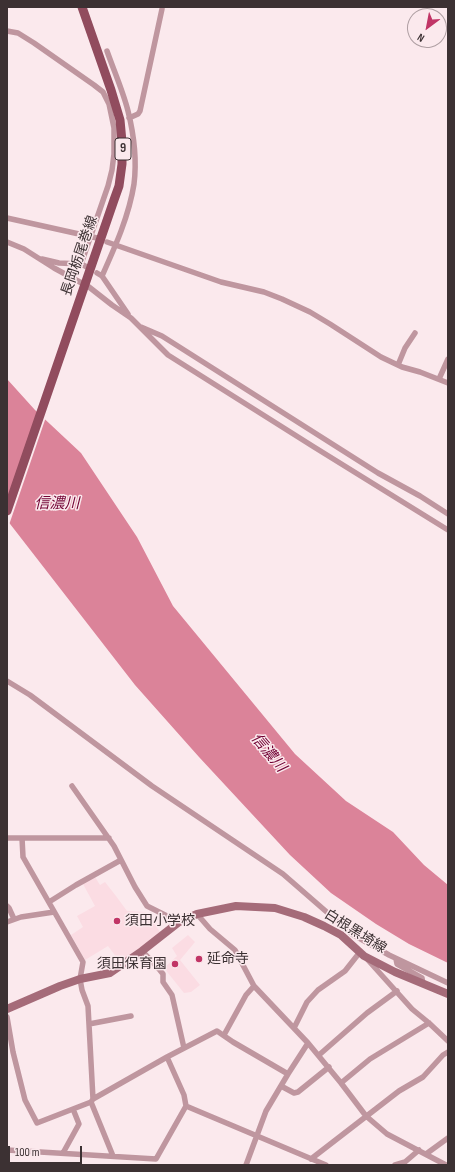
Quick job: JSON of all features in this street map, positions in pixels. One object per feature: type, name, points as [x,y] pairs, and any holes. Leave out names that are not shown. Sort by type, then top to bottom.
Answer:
[{"type":"main road","name":"長岡栃尾巻線","points":[[7,511],[114,200],[122,164],[122,142],[118,110],[82,7]]},
{"type":"main road","name":"白根黒埼線","points":[[7,1009],[80,979],[110,973],[142,951],[178,922],[197,914],[229,907],[275,908],[304,917],[341,935],[362,954],[395,972],[448,994]]},
{"type":"street","points":[[129,118],[138,114],[140,111],[162,9]]},
{"type":"street","points":[[7,31],[18,33],[111,90],[128,111],[133,136],[132,155],[134,184],[116,245],[99,274],[130,318]]},
{"type":"street","points":[[81,264],[108,186],[116,154],[114,128],[109,104],[111,90],[107,51]]},
{"type":"street","points":[[7,218],[97,238]]},
{"type":"street","points":[[8,241],[24,249],[112,305],[130,318],[168,355],[448,530]]},
{"type":"street","points":[[107,242],[221,282],[264,292],[282,299],[310,312],[381,357],[398,365],[448,383]]},
{"type":"street","points":[[36,257],[59,263],[81,264],[87,267]]},
{"type":"street","points":[[138,326],[162,336],[378,473],[420,496],[448,514]]},
{"type":"street","points":[[398,365],[405,348],[415,333]]},
{"type":"street","points":[[439,379],[448,359]]},
{"type":"street","points":[[7,681],[40,702],[152,786],[283,874],[352,934],[396,959],[448,983]]},
{"type":"street","points":[[72,786],[109,838],[135,887],[147,906],[178,922]]},
{"type":"street","points":[[7,838],[109,838]]},
{"type":"street","points":[[22,838],[22,857],[83,962],[80,979],[82,990],[88,1006],[92,1101],[113,1156]]},
{"type":"street","points":[[49,902],[121,860]]},
{"type":"street","points":[[7,906],[10,908],[14,919]]},
{"type":"street","points":[[7,922],[21,917],[54,912]]},
{"type":"street","points":[[197,914],[210,929],[235,950],[254,986],[319,1055],[366,1116],[387,1134],[419,1150],[444,1165]]},
{"type":"street","points":[[142,951],[163,974],[163,982],[172,995],[184,1048]]},
{"type":"street","points":[[294,1028],[307,1002],[318,990],[345,971],[362,954],[412,1009],[448,1042]]},
{"type":"street","points":[[396,959],[397,964],[422,978],[423,984]]},
{"type":"street","points":[[224,1035],[246,995],[254,986]]},
{"type":"street","points":[[319,1055],[367,1014],[397,991]]},
{"type":"street","points":[[89,1024],[131,1016]]},
{"type":"street","points":[[7,1017],[13,1052],[25,1100],[37,1123],[92,1101],[167,1057],[217,1031],[288,1074]]},
{"type":"street","points":[[341,1083],[370,1059],[429,1023]]},
{"type":"street","points":[[246,1165],[266,1111],[308,1043]]},
{"type":"street","points":[[311,1159],[399,1091],[423,1077],[443,1055],[448,1052]]},
{"type":"street","points":[[7,1150],[156,1159],[186,1106],[184,1095],[167,1057]]},
{"type":"street","points":[[281,1086],[294,1093],[298,1092],[329,1067]]},
{"type":"street","points":[[186,1106],[326,1165]]},
{"type":"street","points":[[63,1153],[79,1124],[73,1109]]},
{"type":"street","points":[[426,1154],[448,1138]]},
{"type":"street","points":[[395,1165],[405,1162],[419,1150]]},
{"type":"shaded area","name":"須田小学校","points":[[95,877],[100,885],[105,882],[127,911],[145,912],[160,932],[141,948],[120,962],[108,946],[85,960],[71,935],[83,927],[77,916],[95,906],[83,884]]},
{"type":"shaded area","name":"須田保育園","points":[[188,935],[195,942],[180,960],[200,985],[191,992],[184,993],[164,968],[177,956],[172,948]]},
{"type":"water","name":"信濃川","points":[[7,379],[35,410],[81,453],[137,537],[173,606],[295,754],[346,801],[393,832],[424,865],[448,885],[448,963],[409,944],[376,924],[331,893],[290,855],[199,757],[135,685],[7,520]]},
{"type":"pier","points":[[38,410],[46,417],[9,525],[7,523],[7,501]]},
{"type":"place","name":"須田小学校","points":[[117,921]]},
{"type":"place","name":"延命寺","points":[[199,959]]},
{"type":"place","name":"須田保育園","points":[[175,964]]}]
